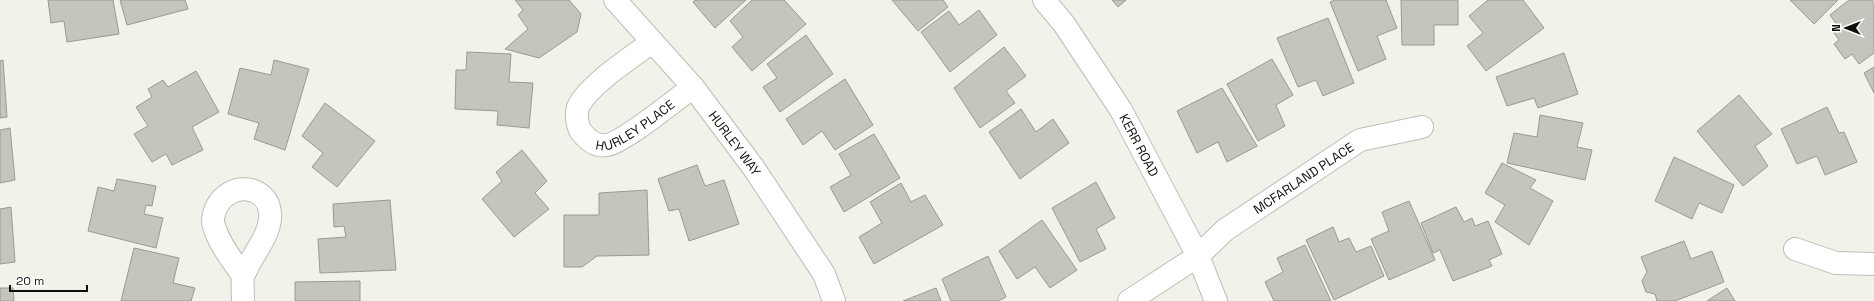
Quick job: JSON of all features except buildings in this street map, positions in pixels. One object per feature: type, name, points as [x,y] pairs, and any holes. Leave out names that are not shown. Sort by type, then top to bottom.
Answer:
[{"type":"street","name":"HURLEY WAY","points":[[615,0],[692,87],[753,167],[824,274],[834,301]]},
{"type":"street","name":"KERR ROAD","points":[[1044,0],[1064,24],[1121,110],[1198,256],[1216,301]]},
{"type":"street","name":"HURLEY PLACE","points":[[652,42],[595,86],[584,97],[578,107],[578,121],[581,133],[592,143],[606,145],[623,137],[692,87]]},
{"type":"street","name":"MCFARLAND PLACE","points":[[1129,301],[1198,256],[1225,230],[1360,140],[1422,126]]},
{"type":"street","points":[[1795,249],[1836,263],[1874,264]]},
{"type":"street","points":[[242,301],[243,276]]}]
